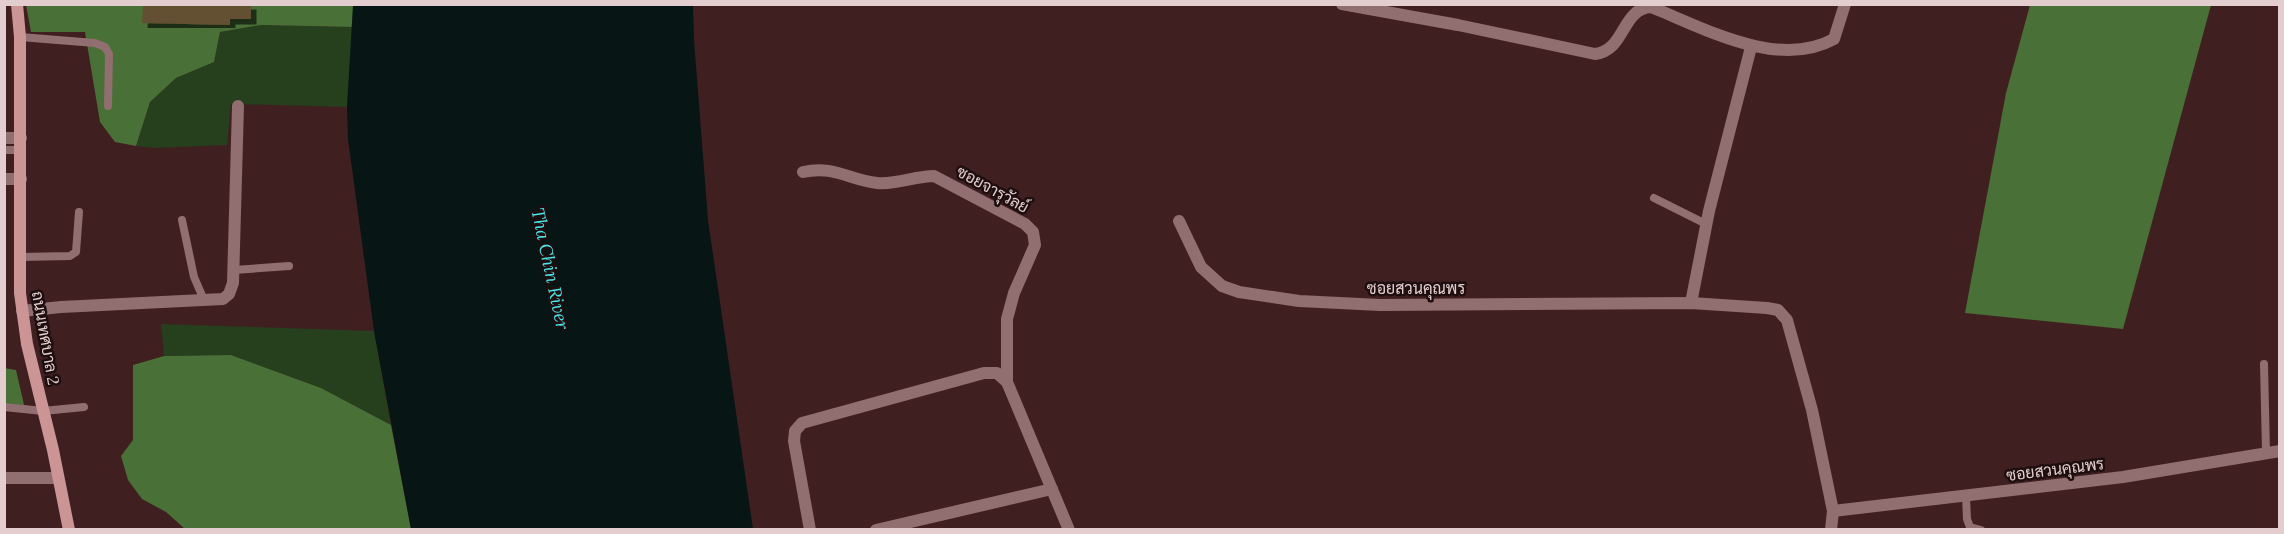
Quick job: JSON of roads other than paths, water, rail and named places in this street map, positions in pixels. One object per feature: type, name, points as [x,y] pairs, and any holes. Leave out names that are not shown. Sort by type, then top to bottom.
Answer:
[{"type":"street","name":"ถนนเทศบาล 2","points":[[17,4],[20,37],[22,311],[27,344],[69,530]]},
{"type":"street","points":[[1342,4],[1458,25],[1595,54],[1606,52],[1614,45],[1635,13],[1642,8],[1651,7],[1751,47],[1802,50],[1825,44],[1834,39],[1845,4]]},
{"type":"street","points":[[1691,303],[1706,224],[1751,47]]},
{"type":"street","points":[[22,311],[223,299],[229,294],[234,270],[238,106]]},
{"type":"street","points":[[4,138],[21,144]]},
{"type":"street","name":"ซอยจารุวัลย์","points":[[803,172],[819,168],[875,183],[934,176],[1025,224],[1033,232],[1035,245],[1014,293],[1007,318],[1006,382],[1069,530]]},
{"type":"street","points":[[4,179],[21,179]]},
{"type":"street","name":"ซอยสวนคุณพร","points":[[1179,220],[1201,267],[1222,286],[1299,301],[1380,305],[1691,303],[1778,310],[1787,320],[1812,410],[1833,511],[1831,530]]},
{"type":"street","points":[[810,530],[794,441],[795,431],[802,423],[984,373],[997,373],[1006,382]]},
{"type":"street","name":"ซอยสวนคุณพร","points":[[1833,511],[2123,477],[2280,450]]},
{"type":"street","points":[[4,478],[58,478]]},
{"type":"street","points":[[876,530],[1052,489]]},
{"type":"lane","points":[[20,37],[95,43],[105,47],[109,54],[108,106]]},
{"type":"lane","points":[[4,150],[21,144]]},
{"type":"lane","points":[[1654,198],[1706,224]]},
{"type":"lane","points":[[20,257],[70,256],[76,252],[79,212]]},
{"type":"lane","points":[[182,220],[194,277],[204,300]]},
{"type":"lane","points":[[234,270],[289,266]]},
{"type":"lane","points":[[2264,364],[2266,452]]},
{"type":"lane","points":[[4,407],[43,411],[84,407]]},
{"type":"lane","points":[[1966,497],[1970,526],[1981,530]]},
{"type":"water","name":"Tha Chin River","points":[[353,5],[693,5],[708,220],[753,529],[411,529],[374,331],[348,139],[347,107]]}]
